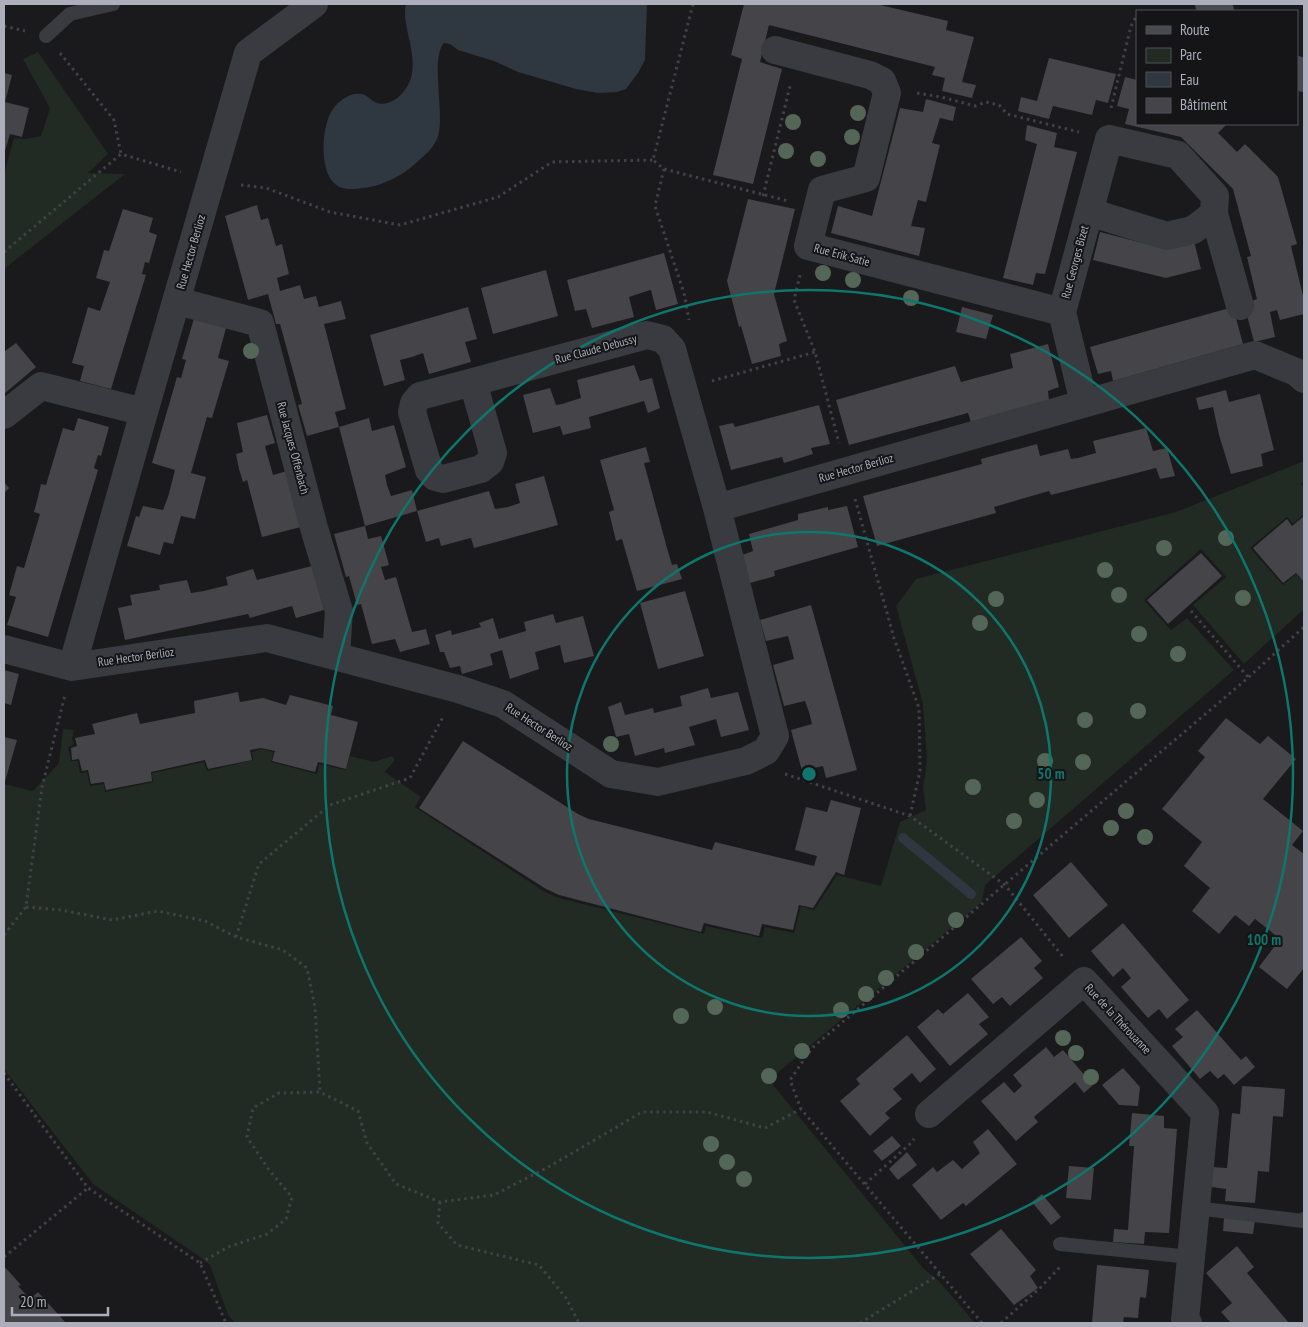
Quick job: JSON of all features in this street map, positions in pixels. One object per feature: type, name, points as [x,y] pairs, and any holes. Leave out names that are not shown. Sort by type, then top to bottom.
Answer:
[{"type":"street","name":"Rue Hector Berlioz","points":[[314,4],[248,53],[72,666],[267,638],[458,689],[503,704],[610,774],[658,782],[746,761],[766,751],[775,736],[717,508],[1254,355],[1296,372],[1304,379]]},
{"type":"street","points":[[786,53],[870,75],[882,82],[884,87]]},
{"type":"street","name":"Rue Erik Satie","points":[[884,87],[887,93],[866,178],[822,190],[808,246],[1062,312]]},
{"type":"street","name":"Rue Georges Bizet","points":[[1062,312],[1109,139],[1178,155],[1215,196],[1214,214],[1240,306]]},
{"type":"street","name":"Rue Georges Bizet","points":[[1089,212],[1167,236],[1193,230],[1214,214]]},
{"type":"street","name":"Rue Jacques Offenbach","points":[[176,301],[260,323],[314,528],[339,611],[336,656]]},
{"type":"street","points":[[1062,312],[1084,403]]},
{"type":"street","name":"Rue Claude Debussy","points":[[473,382],[647,335],[663,339]]},
{"type":"street","points":[[663,339],[672,349],[717,508]]},
{"type":"street","points":[[4,415],[41,386],[144,412]]},
{"type":"street","points":[[4,649],[72,666]]},
{"type":"street","name":"Rue de la Thérouanne","points":[[929,1114],[1084,981],[1205,1113],[1185,1320],[1188,1323]]},
{"type":"lane","points":[[46,36],[70,14],[113,4]]},
{"type":"lane","points":[[1196,1208],[1303,1221],[1304,1219]]},
{"type":"lane","points":[[1060,1244],[1191,1257]]},
{"type":"path","points":[[653,160],[693,4]]},
{"type":"path","points":[[1108,114],[1112,107],[1131,26],[1136,17]]},
{"type":"path","points":[[46,36],[114,120],[121,154]]},
{"type":"path","points":[[763,196],[786,53]]},
{"type":"path","points":[[884,87],[941,97],[975,106],[986,102],[999,105],[1007,114],[1086,134]]},
{"type":"path","points":[[121,154],[212,181],[266,188],[330,212],[400,225],[498,197],[552,162],[653,160],[664,169],[818,209]]},
{"type":"path","points":[[4,252],[121,154]]},
{"type":"path","points":[[663,339],[690,329],[684,294],[655,206],[664,169]]},
{"type":"path","points":[[808,246],[794,300],[815,352],[894,638],[919,708],[920,771],[910,816]]},
{"type":"path","points":[[683,389],[815,352]]},
{"type":"path","points":[[1191,612],[1248,677]]},
{"type":"path","points":[[982,1323],[801,1108],[790,1080],[812,1048],[1005,885],[1304,627]]},
{"type":"path","points":[[4,935],[26,908],[42,787],[72,666]]},
{"type":"path","points":[[236,937],[259,864],[330,805],[410,778],[458,689]]},
{"type":"path","points":[[746,761],[910,816],[1005,885],[1084,981]]},
{"type":"path","points":[[26,908],[61,910],[112,920],[158,911],[205,921],[236,937],[283,950],[307,968],[314,1007],[320,1092]]},
{"type":"path","points":[[4,1073],[88,1188],[200,1263],[226,1323]]},
{"type":"path","points":[[200,1263],[228,1247],[267,1234],[286,1219],[292,1197],[269,1170],[248,1137],[254,1108],[279,1093],[320,1092],[358,1111],[367,1144],[396,1184],[440,1202],[494,1195],[642,1112],[707,1112],[765,1128],[801,1108]]},
{"type":"path","points":[[865,1184],[911,1143],[929,1114]]},
{"type":"path","points":[[4,1257],[88,1188]]},
{"type":"path","points":[[440,1202],[438,1223],[457,1245],[539,1264],[566,1298],[579,1323]]},
{"type":"path","points":[[1000,1323],[1040,1288],[1079,1246]]},
{"type":"path","points":[[860,1323],[940,1274]]},
{"type":"green space","points":[[38,52],[108,154],[88,173],[125,174],[4,269],[4,174],[14,138],[26,139],[41,136],[50,108],[23,59]]},
{"type":"green space","points":[[1304,461],[1304,481],[1301,484],[1304,487],[1304,514],[1293,524],[1287,517],[1250,548],[1283,585],[1296,574],[1304,583],[1304,609],[1244,664],[1193,605],[1226,577],[1201,549],[1144,600],[1171,630],[1187,618],[1234,670],[985,885],[982,902],[769,1080],[924,1269],[938,1280],[975,1323],[235,1323],[228,1315],[210,1265],[93,1184],[4,1069],[4,784],[33,791],[59,763],[63,729],[74,730],[72,739],[74,744],[68,748],[71,761],[78,761],[80,773],[87,772],[90,786],[104,784],[105,792],[153,782],[152,773],[204,762],[207,771],[253,760],[252,752],[261,749],[274,752],[271,762],[317,774],[319,764],[346,770],[350,756],[374,762],[392,756],[395,760],[385,772],[421,797],[415,807],[545,892],[559,898],[704,934],[706,926],[762,938],[765,927],[794,933],[801,906],[814,910],[837,875],[881,886],[900,822],[926,810],[923,787],[927,760],[923,704],[896,606],[916,579],[1176,512]]},
{"type":"water","points":[[406,4],[647,4],[645,60],[626,89],[617,92],[598,93],[576,89],[518,72],[444,43],[440,50],[438,61],[440,126],[438,136],[432,147],[412,167],[385,182],[364,188],[342,188],[330,178],[324,159],[324,136],[329,116],[339,102],[351,95],[365,95],[374,102],[382,104],[396,99],[406,89],[412,75],[413,64],[406,22]]},
{"type":"building","points":[[744,4],[876,4],[948,21],[946,30],[974,37],[962,82],[976,85],[972,98],[942,91],[945,78],[932,75],[935,67],[769,25],[760,62],[782,69],[753,184],[713,175],[742,59],[731,55]]},
{"type":"building","points":[[1049,58],[1116,74],[1108,103],[1096,100],[1092,115],[1053,106],[1049,119],[1018,111],[1021,97],[1037,101]]},
{"type":"building","points":[[4,73],[12,75],[5,102],[29,108],[22,137],[10,134],[4,154]]},
{"type":"building","points":[[1125,77],[1136,80],[1136,125],[1226,125],[1218,133],[1237,152],[1245,144],[1278,177],[1297,244],[1291,246],[1304,300],[1304,314],[1280,320],[1277,310],[1270,312],[1275,337],[1254,342],[1244,304],[1257,299],[1247,257],[1251,256],[1233,189],[1181,137],[1125,124],[1129,109],[1117,106]]},
{"type":"building","points":[[926,99],[956,107],[953,121],[940,118],[932,143],[940,145],[926,202],[918,200],[911,226],[925,228],[919,256],[831,233],[838,206],[872,216],[900,108],[923,112]]},
{"type":"building","points":[[1027,125],[1057,133],[1054,147],[1077,152],[1045,274],[1036,273],[1033,285],[1003,278],[1037,144],[1025,140]]},
{"type":"building","points":[[748,199],[795,209],[774,294],[787,341],[779,344],[781,356],[752,364],[741,326],[739,327],[727,281]]},
{"type":"building","points":[[257,205],[261,220],[268,218],[276,246],[282,244],[289,274],[277,278],[280,291],[300,285],[304,299],[316,296],[319,307],[341,301],[346,319],[324,324],[346,409],[335,412],[339,427],[307,436],[298,405],[302,404],[280,324],[276,324],[268,294],[248,300],[225,216]]},
{"type":"building","points":[[123,209],[153,218],[149,232],[157,235],[149,263],[145,262],[142,274],[146,275],[111,389],[80,381],[84,366],[72,363],[88,307],[100,311],[110,282],[96,278],[104,250],[109,251]]},
{"type":"building","points":[[1100,232],[1166,249],[1194,241],[1201,269],[1166,278],[1093,260]]},
{"type":"building","points":[[664,253],[678,304],[656,310],[651,290],[647,291],[629,297],[634,317],[592,328],[586,309],[575,311],[567,280]]},
{"type":"building","points":[[546,270],[558,316],[493,334],[481,288]]},
{"type":"building","points":[[468,307],[477,339],[465,342],[471,362],[429,374],[423,353],[400,360],[405,380],[384,386],[370,335]]},
{"type":"building","points":[[962,307],[993,315],[986,339],[956,332]]},
{"type":"building","points":[[1233,307],[1243,344],[1113,381],[1111,371],[1098,374],[1090,347]]},
{"type":"building","points":[[195,315],[227,324],[218,358],[229,361],[212,418],[207,417],[191,473],[206,477],[195,519],[181,516],[173,544],[164,542],[160,555],[127,546],[136,516],[139,517],[143,506],[163,510],[168,497],[175,470],[152,463],[177,377],[181,378],[186,360],[182,359]]},
{"type":"building","points":[[16,343],[36,367],[4,394],[4,350]]},
{"type":"building","points":[[1048,344],[1059,387],[1048,391],[1049,400],[971,422],[968,413],[849,445],[836,400],[955,366],[961,382],[1013,368],[1010,354]]},
{"type":"building","points":[[634,365],[640,381],[652,378],[660,408],[648,413],[644,401],[589,417],[591,428],[563,435],[560,426],[533,433],[523,395],[550,388],[556,405],[562,404],[581,398],[577,380]]},
{"type":"building","points":[[1226,390],[1229,402],[1260,394],[1274,450],[1261,454],[1263,466],[1231,474],[1213,407],[1199,410],[1196,398]]},
{"type":"building","points":[[819,405],[830,444],[811,448],[813,454],[784,463],[782,457],[731,470],[719,426],[733,423],[735,427]]},
{"type":"building","points":[[267,415],[275,443],[265,446],[273,475],[287,471],[301,527],[262,537],[247,480],[243,482],[239,469],[236,454],[243,452],[237,423]]},
{"type":"building","points":[[78,418],[109,427],[101,456],[98,455],[94,468],[98,470],[48,637],[7,625],[16,597],[9,595],[17,566],[24,568],[40,514],[34,512],[41,484],[46,485],[63,428],[74,431]]},
{"type":"building","points":[[369,418],[372,431],[394,425],[406,467],[385,475],[387,485],[391,496],[412,490],[417,511],[365,526],[339,427]]},
{"type":"building","points":[[1146,428],[1153,451],[1167,448],[1175,476],[1160,479],[1156,468],[1051,495],[1049,491],[994,507],[996,513],[877,546],[863,496],[982,464],[981,459],[1037,444],[1040,456],[1068,449],[1071,459],[1078,458],[1096,453],[1093,441]]},
{"type":"building","points":[[646,447],[650,462],[644,463],[667,548],[672,565],[677,564],[682,579],[637,591],[622,539],[616,541],[609,512],[614,510],[600,460]]},
{"type":"building","points":[[544,476],[558,525],[474,548],[471,538],[441,546],[439,538],[426,542],[417,511],[489,491],[495,509],[508,507],[520,503],[515,484]]},
{"type":"building","points":[[4,482],[9,488],[4,493]]},
{"type":"building","points":[[847,506],[858,547],[774,571],[775,576],[750,583],[742,555],[753,551],[749,534],[798,520],[798,514],[828,507],[828,510]]},
{"type":"building","points":[[1304,516],[1304,582],[1296,573],[1283,583],[1253,548],[1287,519],[1292,526]]},
{"type":"building","points":[[365,526],[368,539],[381,536],[389,565],[381,567],[385,580],[396,577],[412,632],[426,629],[430,644],[400,652],[395,639],[372,644],[361,604],[357,605],[349,576],[346,577],[334,534]]},
{"type":"building","points":[[1201,553],[1222,576],[1168,624],[1147,600]]},
{"type":"building","points":[[312,566],[324,610],[296,618],[292,606],[250,618],[248,614],[125,640],[118,608],[132,605],[130,595],[160,590],[159,585],[187,580],[191,593],[204,591],[228,585],[226,577],[253,569],[257,580]]},
{"type":"building","points":[[685,591],[704,656],[658,669],[640,603]]},
{"type":"building","points":[[811,605],[857,770],[826,778],[823,766],[802,771],[791,730],[812,724],[809,712],[805,701],[784,706],[773,665],[794,659],[788,636],[766,641],[760,620]]},
{"type":"building","points":[[553,614],[556,623],[583,616],[594,656],[564,663],[560,645],[535,652],[539,669],[510,679],[502,650],[490,654],[493,665],[462,674],[460,666],[450,668],[444,652],[440,652],[435,635],[451,630],[452,635],[481,627],[479,623],[493,618],[499,639],[526,631],[524,622]]},
{"type":"building","points":[[4,670],[19,674],[11,705],[4,703]]},
{"type":"building","points":[[708,688],[711,698],[738,692],[749,730],[721,737],[716,719],[689,727],[695,745],[665,753],[664,748],[635,756],[629,734],[616,737],[608,707],[621,702],[625,715],[653,708],[654,713],[682,706],[680,696]]},
{"type":"building","points":[[238,692],[240,702],[263,698],[286,705],[290,695],[333,706],[331,715],[358,722],[346,769],[318,762],[315,772],[272,761],[275,751],[261,748],[250,750],[252,760],[208,769],[205,760],[151,772],[152,781],[106,790],[104,782],[91,784],[88,770],[82,771],[79,759],[72,760],[71,748],[77,746],[75,738],[95,734],[92,724],[137,713],[140,724],[195,713],[194,701]]},
{"type":"building","points":[[1226,718],[1260,744],[1268,736],[1296,759],[1263,799],[1303,831],[1292,845],[1304,854],[1304,968],[1287,989],[1259,967],[1280,939],[1255,919],[1249,926],[1235,915],[1219,934],[1192,911],[1210,888],[1184,866],[1202,842],[1162,809],[1205,757],[1198,751]]},
{"type":"building","points":[[4,737],[17,740],[4,785]]},
{"type":"building","points":[[463,741],[578,814],[589,819],[712,850],[715,842],[814,866],[817,856],[795,850],[806,807],[827,812],[831,800],[861,808],[844,875],[836,872],[813,908],[799,905],[793,930],[762,924],[759,936],[704,923],[701,932],[559,895],[546,889],[419,808]]},
{"type":"building","points":[[1071,862],[1108,905],[1069,938],[1033,895]]},
{"type":"building","points":[[1123,923],[1189,1000],[1167,1019],[1159,1009],[1148,1018],[1121,987],[1131,978],[1123,968],[1113,977],[1091,951]]},
{"type":"building","points":[[1021,937],[1042,961],[1034,968],[1043,978],[1010,1006],[1002,997],[993,1004],[971,979]]},
{"type":"building","points":[[968,993],[989,1017],[979,1024],[988,1034],[950,1066],[917,1027],[938,1009],[943,1014]]},
{"type":"building","points":[[1197,1010],[1241,1060],[1246,1056],[1255,1067],[1234,1085],[1224,1074],[1218,1079],[1210,1071],[1200,1079],[1172,1046],[1183,1037],[1175,1029]]},
{"type":"building","points":[[907,1035],[936,1069],[920,1083],[912,1073],[893,1089],[902,1099],[885,1113],[890,1118],[870,1136],[840,1101],[860,1084],[856,1079]]},
{"type":"building","points":[[1046,1047],[1054,1057],[1063,1050],[1093,1085],[1084,1093],[1075,1082],[1034,1117],[1038,1122],[1016,1141],[981,1101],[1004,1082],[1014,1093],[1022,1086],[1013,1075]]},
{"type":"building","points":[[1123,1068],[1140,1087],[1138,1106],[1119,1105],[1102,1085]]},
{"type":"building","points":[[1242,1086],[1285,1089],[1283,1117],[1273,1116],[1269,1172],[1258,1171],[1255,1203],[1225,1201],[1226,1189],[1211,1187],[1212,1167],[1227,1168],[1232,1113],[1240,1114]]},
{"type":"building","points":[[1132,1113],[1164,1116],[1164,1128],[1177,1129],[1169,1233],[1145,1232],[1144,1244],[1113,1242],[1114,1229],[1128,1230],[1134,1146],[1129,1146]]},
{"type":"building","points":[[988,1129],[1017,1164],[966,1206],[963,1203],[941,1220],[912,1185],[933,1167],[937,1172],[953,1160],[962,1169],[980,1153],[973,1142]]},
{"type":"building","points":[[892,1136],[901,1146],[882,1161],[873,1151]]},
{"type":"building","points":[[907,1152],[917,1165],[898,1180],[889,1169]]},
{"type":"building","points":[[1069,1166],[1094,1168],[1091,1200],[1066,1198]]},
{"type":"building","points":[[1042,1194],[1061,1217],[1051,1225],[1032,1202]]},
{"type":"building","points":[[1224,1218],[1255,1220],[1253,1234],[1223,1231]]},
{"type":"building","points":[[1001,1229],[1036,1270],[1030,1276],[1038,1288],[1014,1305],[970,1254]]},
{"type":"building","points":[[1237,1246],[1254,1267],[1247,1273],[1289,1323],[1231,1323],[1221,1312],[1232,1303],[1206,1273]]},
{"type":"building","points":[[1097,1265],[1149,1270],[1146,1298],[1140,1297],[1138,1318],[1124,1317],[1123,1323],[1092,1323]]},
{"type":"building","points":[[4,1266],[21,1285],[18,1286],[30,1299],[38,1292],[66,1323],[4,1323]]},
{"type":"waterway","points":[[903,838],[971,894]]}]
